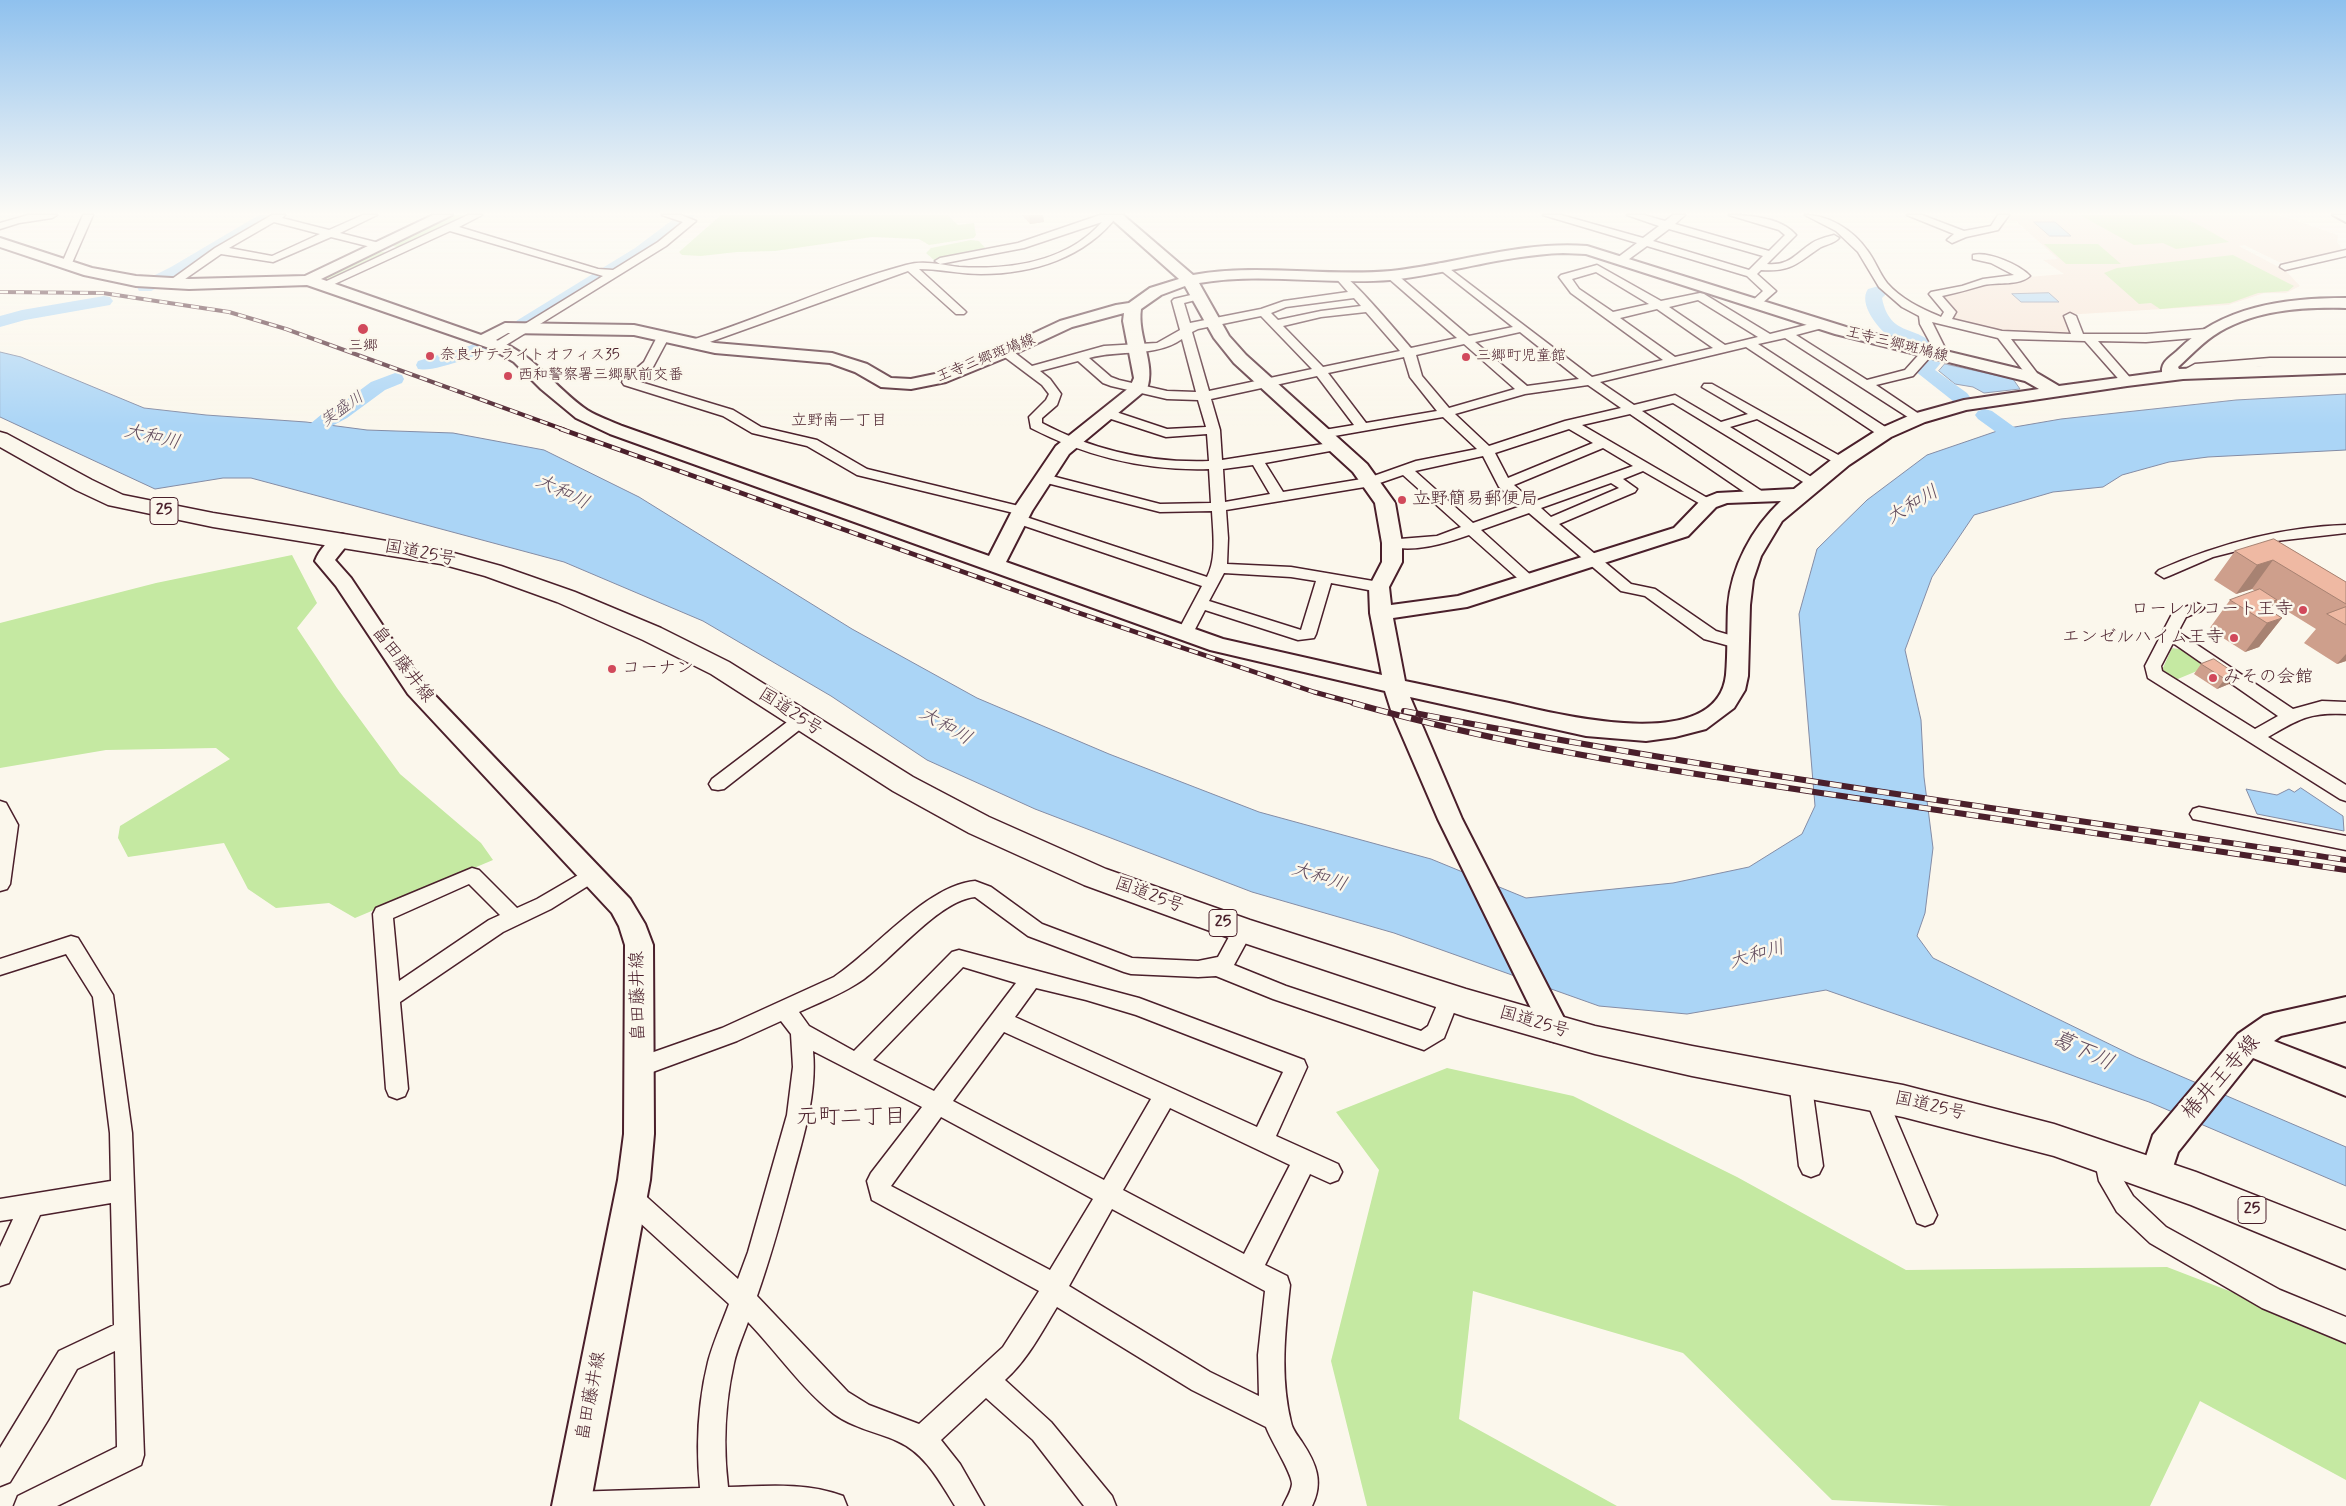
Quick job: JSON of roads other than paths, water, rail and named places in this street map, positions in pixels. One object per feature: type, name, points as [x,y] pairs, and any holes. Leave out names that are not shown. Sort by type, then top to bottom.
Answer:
[{"type":"highway","name":"国道25号","points":[[0,438],[116,500],[205,518],[443,557],[547,590],[670,642],[720,668],[903,784],[1014,843],[1095,877],[1243,930],[1556,1030],[1692,1061],[1875,1095],[1996,1124],[2105,1158],[2160,1160],[2243,1206],[2346,1250]]},
{"type":"street","name":"王寺三郷斑鳩線","points":[[325,285],[503,335],[634,330],[693,344],[752,352],[832,358],[861,368],[887,383],[897,384],[930,381],[1006,352],[1066,324],[1122,308],[1134,308],[1149,296],[1205,285]]},
{"type":"street","points":[[503,335],[583,285]]},
{"type":"street","points":[[503,335],[583,285]]},
{"type":"street","points":[[693,344],[780,315],[853,285]]},
{"type":"street","points":[[930,285],[960,312]]},
{"type":"street","points":[[1191,285],[1222,338],[1240,359],[1360,468],[1385,503],[1392,543],[1392,562],[1380,587],[1381,613],[1395,686],[1405,718],[1450,819],[1556,1030]]},
{"type":"street","points":[[1349,285],[1409,353],[1416,377],[1446,412],[1486,451],[1504,484],[1626,588],[1650,592],[1710,635],[1737,643]]},
{"type":"street","points":[[1403,285],[1524,390]]},
{"type":"street","points":[[1467,285],[1590,381],[1758,495]]},
{"type":"street","points":[[1571,285],[1575,291],[1672,360]]},
{"type":"street","points":[[1626,285],[1659,305],[1722,348]]},
{"type":"street","name":"王寺三郷斑鳩線","points":[[1700,285],[1877,341],[2031,377],[2056,391]]},
{"type":"street","points":[[1756,303],[1770,291],[1766,285]]},
{"type":"street","points":[[1883,285],[1906,305],[1925,316],[2002,334],[2084,338],[2146,338],[2206,333]]},
{"type":"street","points":[[1945,321],[1950,312],[1935,294],[1974,285]]},
{"type":"street","points":[[1185,633],[1219,568],[1221,538],[1213,430],[1178,301],[1194,288]]},
{"type":"street","points":[[1030,370],[1104,350],[1159,348],[1168,344],[1186,330],[1213,322],[1264,312],[1284,304],[1358,294]]},
{"type":"street","points":[[1612,316],[1700,296],[1768,338]]},
{"type":"street","points":[[2346,303],[2308,302],[2273,306],[2228,322],[2206,333],[2170,366],[2170,371],[2179,375],[2195,368],[2270,362],[2346,362]]},
{"type":"street","points":[[995,564],[1020,515],[1062,450],[1138,389],[1142,378],[1131,320],[1134,308]]},
{"type":"street","points":[[1275,324],[1321,314],[1370,308]]},
{"type":"street","points":[[1264,312],[1320,371],[1362,427]]},
{"type":"street","points":[[1865,384],[1909,373],[1935,354],[1937,341],[1926,324],[1925,316]]},
{"type":"street","points":[[2070,316],[2084,338],[2127,381]]},
{"type":"street","points":[[1006,352],[1046,382],[1055,394],[1052,402],[1035,417],[1036,425],[1071,441],[1126,460],[1171,466],[1217,465],[1256,459],[1329,440],[1362,427],[1446,412],[1524,390],[1590,381],[1822,325]]},
{"type":"street","points":[[1080,356],[1107,380],[1138,389],[1176,396],[1205,396],[1523,328]]},
{"type":"street","points":[[1787,334],[1919,418]]},
{"type":"street","points":[[2002,334],[2031,373],[2031,377]]},
{"type":"street","points":[[503,335],[520,358],[547,386],[582,414],[616,430],[1218,645],[1586,728],[1646,733],[1698,723],[1714,714],[1726,703],[1734,690],[1737,676],[1739,605],[1743,580],[1751,556],[1774,518],[1842,461],[1885,433],[1919,418],[1964,405],[2056,391],[2179,375],[2346,368]]},
{"type":"street","points":[[663,337],[649,364],[628,382],[728,413],[757,430],[812,443],[862,472],[1020,515],[1210,583]]},
{"type":"street","points":[[1747,342],[1885,433]]},
{"type":"street","points":[[1708,387],[1842,461]]},
{"type":"street","points":[[1044,478],[1160,508],[1218,507],[1371,482],[1421,464],[1486,451],[1570,424],[1675,398],[1719,426],[1806,490]]},
{"type":"street","points":[[1107,413],[1166,433],[1213,430]]},
{"type":"street","points":[[1719,426],[1759,415]]},
{"type":"street","points":[[1570,424],[1709,503]]},
{"type":"street","points":[[1504,484],[1604,443]]},
{"type":"street","points":[[1256,459],[1279,497]]},
{"type":"street","points":[[1392,543],[1440,540],[1645,466]]},
{"type":"street","points":[[1406,470],[1470,530],[1529,581]]},
{"type":"street","points":[[1548,523],[1630,489],[1612,478]]},
{"type":"street","points":[[1381,613],[1460,602],[1681,532],[1709,503],[1724,497],[1806,490]]},
{"type":"street","points":[[2273,529],[2277,532],[2346,529]]},
{"type":"street","points":[[2164,573],[2208,554],[2276,537],[2325,530]]},
{"type":"street","name":"畠田藤井線","points":[[342,540],[327,556],[325,561],[344,582],[404,673],[628,915],[639,945],[639,1134],[631,1198],[571,1506]]},
{"type":"street","points":[[1219,568],[1291,572],[1380,587]]},
{"type":"street","points":[[1201,604],[1298,635],[1308,634],[1325,577]]},
{"type":"street","points":[[2196,608],[2180,614],[2153,666],[2154,674],[2346,794]]},
{"type":"street","points":[[2170,634],[2291,716]]},
{"type":"street","points":[[2255,737],[2291,716],[2322,707],[2346,708]]},
{"type":"street","points":[[718,784],[802,720]]},
{"type":"street","points":[[0,808],[9,825],[0,884]]},
{"type":"street","points":[[2199,814],[2346,843]]},
{"type":"street","points":[[390,998],[496,926],[544,904],[592,874]]},
{"type":"street","points":[[397,1089],[383,914],[472,875],[514,918]]},
{"type":"street","points":[[639,1067],[705,1045],[835,986],[858,972],[938,904],[963,890],[975,889],[984,892],[1035,930],[1131,966],[1217,967],[1280,993],[1424,1041],[1436,1032],[1450,997]]},
{"type":"street","points":[[1217,967],[1225,962],[1243,930]]},
{"type":"street","points":[[0,967],[71,944],[103,995],[121,1133],[121,1190],[131,1455],[28,1506]]},
{"type":"street","points":[[857,1062],[959,958],[972,960],[1139,1007],[1296,1067],[1263,1140]]},
{"type":"street","points":[[1032,978],[878,1181],[880,1192],[1054,1288],[1201,1381],[1277,1419]]},
{"type":"street","name":"椿井王寺線","points":[[2160,1160],[2229,1065],[2248,1043],[2274,1026],[2346,1009]]},
{"type":"street","points":[[785,1010],[801,1032],[1278,1285],[1269,1376],[1278,1426],[1304,1470],[1306,1477],[1307,1484],[1304,1496],[1296,1506]]},
{"type":"street","points":[[1000,1020],[1330,1172]]},
{"type":"street","points":[[716,1503],[711,1462],[713,1413],[721,1362],[760,1252],[798,1115],[804,1067],[801,1032]]},
{"type":"street","points":[[2248,1043],[2346,1083]]},
{"type":"street","points":[[1800,1080],[1811,1166]]},
{"type":"street","points":[[921,1440],[1012,1356],[1054,1288],[1166,1095]]},
{"type":"street","points":[[1875,1095],[1925,1215]]},
{"type":"street","points":[[2105,1158],[2107,1173],[2125,1204],[2158,1235],[2271,1299],[2346,1330]]},
{"type":"street","points":[[1249,1270],[1304,1160]]},
{"type":"street","points":[[0,1210],[121,1190]]},
{"type":"street","points":[[631,1198],[662,1230],[774,1330],[840,1402],[865,1417],[906,1430],[921,1440],[939,1459],[970,1506]]},
{"type":"street","points":[[0,1274],[32,1205]]},
{"type":"street","points":[[0,1472],[39,1411],[68,1360],[127,1332]]},
{"type":"street","points":[[986,1380],[1042,1431],[1102,1506]]},
{"type":"street","points":[[571,1506],[716,1503],[784,1499],[833,1506]]},
{"type":"water","points":[[2049,293],[2059,302],[2021,302],[2012,294]]},
{"type":"water","points":[[0,352],[21,357],[144,408],[206,415],[306,422],[367,430],[453,433],[544,450],[639,497],[852,629],[977,698],[1109,754],[1259,812],[1431,859],[1526,898],[1673,883],[1749,867],[1802,834],[1815,806],[1799,614],[1817,549],[1867,500],[1927,455],[2003,429],[2061,419],[2236,400],[2346,394],[2346,450],[2208,457],[2169,462],[2122,475],[2103,487],[2053,492],[1974,515],[1932,577],[1905,650],[1921,720],[1924,777],[1933,848],[1925,913],[1917,936],[1933,958],[2136,1057],[2346,1147],[2346,1186],[2149,1102],[1826,990],[1687,1014],[1599,1006],[1394,933],[1252,892],[1035,809],[927,760],[831,696],[703,621],[564,562],[251,478],[223,478],[155,489],[0,417]]},
{"type":"water","points":[[1945,364],[2013,379],[2020,389],[1984,393],[1973,387],[1955,384],[1939,371]]},
{"type":"water","points":[[2301,788],[2343,816],[2344,831],[2257,814],[2246,789],[2277,795],[2289,789],[2294,792]]},
{"type":"waterway","name":"実盛川","points":[[425,365],[475,350],[501,338],[586,285]]},
{"type":"waterway","points":[[1882,290],[1874,293],[1873,298],[1884,321],[1897,333],[1916,339],[1926,347]]},
{"type":"waterway","points":[[0,322],[22,315],[104,301]]},
{"type":"waterway","points":[[1935,359],[1924,371],[1960,397]]},
{"type":"waterway","name":"実盛川","points":[[298,449],[311,433],[329,418],[340,414],[378,386],[395,379]]},
{"type":"waterway","points":[[1985,415],[2032,449]]},
{"type":"railway","points":[[0,292],[103,293],[229,312],[286,329],[565,430]]},
{"type":"railway","points":[[561,429],[1076,612],[1314,692],[1358,704]]},
{"type":"railway","points":[[1353,703],[1472,733],[1592,757],[1774,786],[2346,870]]},
{"type":"railway","points":[[1404,711],[1756,773],[2346,860]]},
{"type":"place","name":"三郷","points":[[363,329]]},
{"type":"place","name":"奈良サテライトオフィス35","points":[[430,356]]},
{"type":"place","name":"三郷町児童館","points":[[1466,357]]},
{"type":"place","name":"西和警察署三郷駅前交番","points":[[508,376]]},
{"type":"place","name":"立野簡易郵便局","points":[[1402,500]]},
{"type":"place","name":"ローレルコート王寺","points":[[2303,610]]},
{"type":"place","name":"エンゼルハイム王寺","points":[[2234,638]]},
{"type":"place","name":"コーナン","points":[[612,669]]},
{"type":"place","name":"みその会館","points":[[2213,678]]},
{"type":"district","name":"立野南一丁目","points":[[839,422]]},
{"type":"district","name":"元町二丁目","points":[[851,1118]]},
{"type":"water label","name":"大和川","points":[[152,438]]},
{"type":"water label","name":"大和川","points":[[562,493]]},
{"type":"water label","name":"大和川","points":[[1913,506]]},
{"type":"water label","name":"大和川","points":[[945,727]]},
{"type":"water label","name":"大和川","points":[[1319,878]]},
{"type":"water label","name":"大和川","points":[[1757,956]]},
{"type":"water label","name":"葛下川","points":[[2082,1052]]}]
